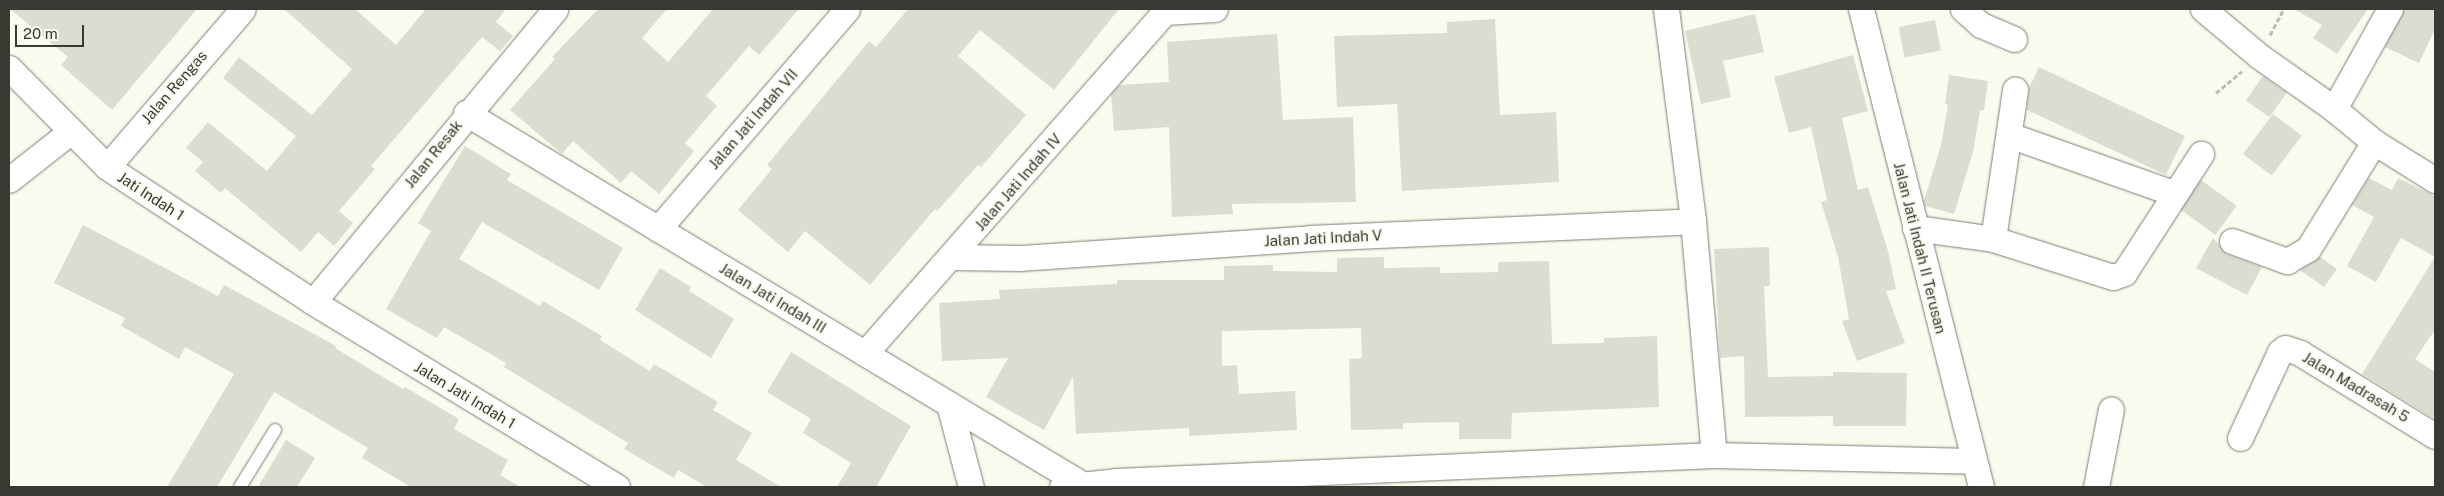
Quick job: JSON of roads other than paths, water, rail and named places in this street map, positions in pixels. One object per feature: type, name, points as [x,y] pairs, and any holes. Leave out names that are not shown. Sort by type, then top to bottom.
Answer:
[{"type":"street","name":"Jalan Rengas","points":[[107,167],[243,9]]},
{"type":"street","name":"Jalan Resak","points":[[313,302],[466,113],[555,9]]},
{"type":"street","name":"Jalan Jati Indah VII","points":[[658,229],[847,9]]},
{"type":"street","points":[[1166,11],[1215,9]]},
{"type":"street","points":[[1666,9],[1693,221],[1714,455]]},
{"type":"street","name":"Jalan Jati Indah II Terusan","points":[[1861,9],[1981,487]]},
{"type":"street","points":[[1963,9],[1981,25],[2014,39]]},
{"type":"street","points":[[2203,9],[2259,56],[2334,109],[2374,142],[2435,180]]},
{"type":"street","points":[[2334,109],[2390,9]]},
{"type":"street","name":"Jalan Jati Indah IV","points":[[866,353],[953,257],[1166,11]]},
{"type":"street","name":"Jati Indah 1","points":[[9,68],[70,132],[107,167],[313,302]]},
{"type":"street","points":[[1993,239],[2015,90]]},
{"type":"street","name":"Jalan Jati Indah III","points":[[466,113],[949,404],[1071,485]]},
{"type":"street","points":[[9,180],[70,132]]},
{"type":"street","points":[[2009,135],[2173,193]]},
{"type":"street","points":[[2232,242],[2287,261],[2308,249],[2374,142]]},
{"type":"street","points":[[1915,228],[1993,239],[2113,277],[2124,273],[2173,193],[2201,154]]},
{"type":"street","name":"Jalan Jati Indah V","points":[[953,257],[1020,258],[1310,238],[1693,221]]},
{"type":"street","name":"Jalan Jati Indah 1","points":[[313,302],[617,487]]},
{"type":"street","name":"Jalan Madrasah 5","points":[[2240,438],[2280,352],[2286,348],[2300,353],[2435,436]]},
{"type":"street","points":[[949,404],[971,487]]},
{"type":"street","points":[[2096,487],[2111,409]]},
{"type":"street","points":[[1071,485],[1714,455],[1973,461]]},
{"type":"lane","points":[[240,487],[275,430]]}]
